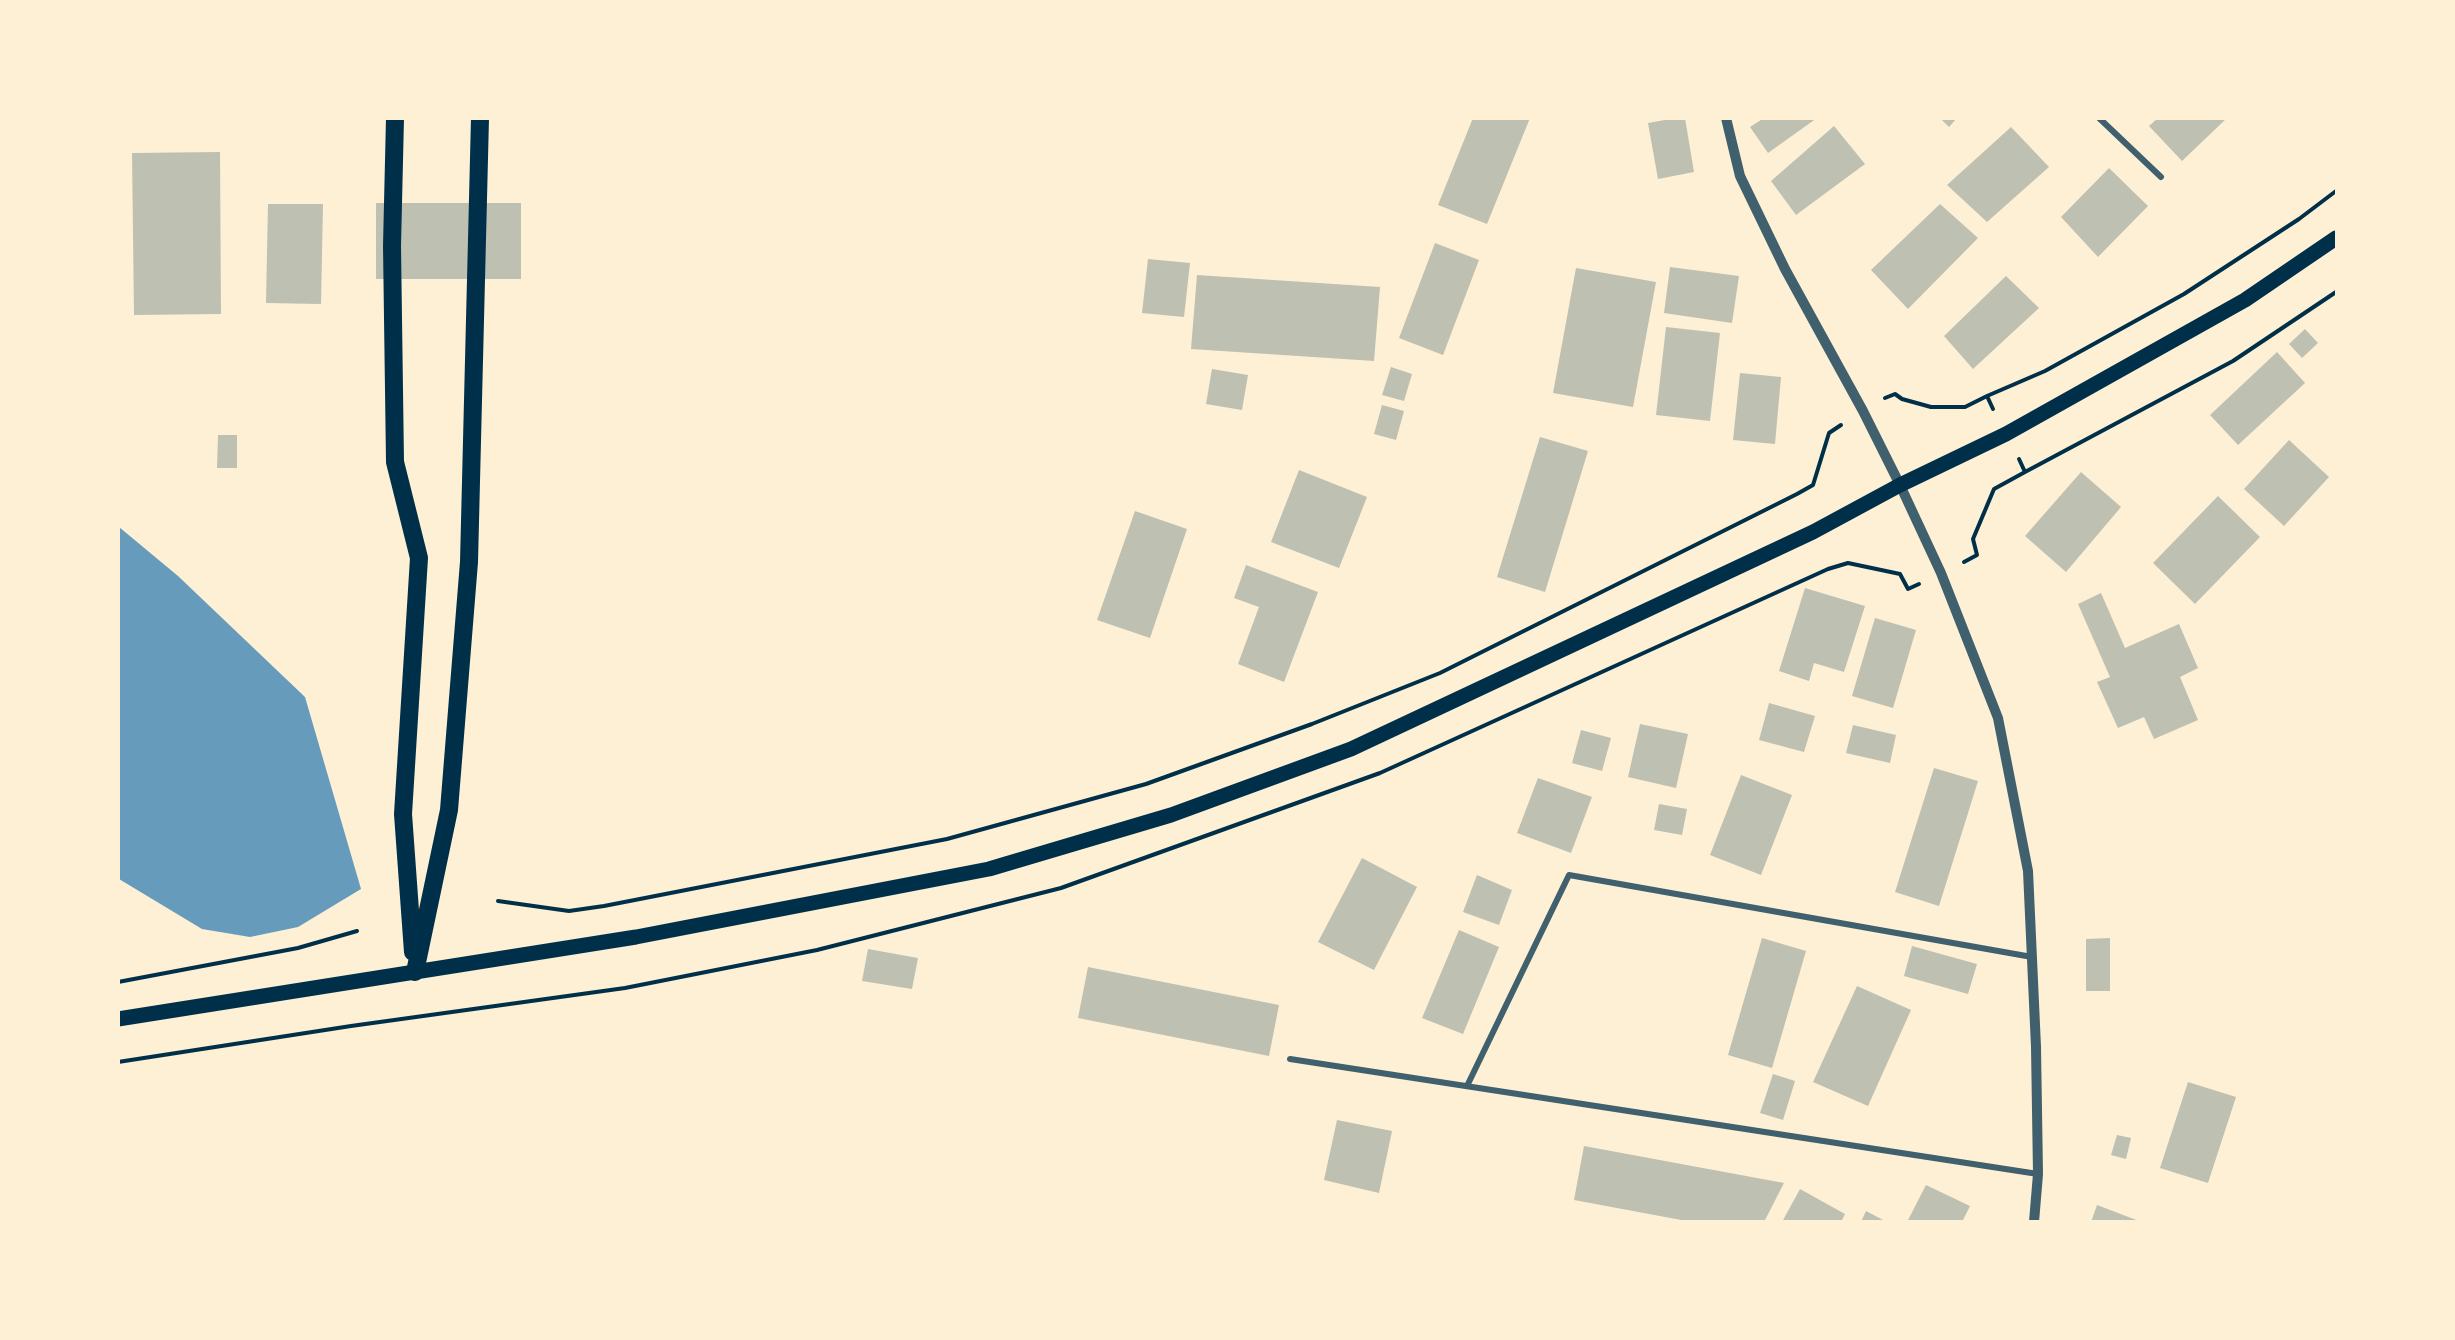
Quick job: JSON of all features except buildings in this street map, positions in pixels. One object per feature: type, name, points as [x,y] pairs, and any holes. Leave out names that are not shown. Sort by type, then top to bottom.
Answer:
[{"type":"highway","points":[[395,118],[392,268],[395,462],[419,558],[403,814],[415,972]]},
{"type":"highway","points":[[415,972],[449,810],[469,562],[480,118]]},
{"type":"main road","points":[[118,1019],[636,937],[989,869],[1172,815],[1351,749],[1813,532],[1900,485],[2006,434],[2245,300],[2337,238]]},
{"type":"street","points":[[1726,118],[1740,176],[1785,269],[1863,411],[1900,485],[1941,573],[1998,718],[2028,871],[2036,1047],[2038,1174],[2034,1221]]},
{"type":"street","points":[[2099,118],[2161,177]]},
{"type":"street","points":[[1467,1086],[1569,875],[2032,957]]},
{"type":"street","points":[[1290,1059],[2038,1174]]},
{"type":"path","points":[[1885,399],[1895,393],[1902,399],[1931,407],[1965,407],[2045,371],[2184,294],[2299,219],[2337,191]]},
{"type":"path","points":[[1964,562],[1977,555],[1973,539],[1994,489],[2233,361],[2337,292]]},
{"type":"path","points":[[1987,396],[1993,409]]},
{"type":"path","points":[[498,901],[569,911],[604,906],[947,839],[1146,784],[1312,724],[1440,673],[1797,494],[1813,485],[1829,433],[1841,425]]},
{"type":"path","points":[[2019,459],[2025,472]]},
{"type":"path","points":[[1828,569],[1848,563],[1900,574],[1908,589],[1924,581]]},
{"type":"path","points":[[118,982],[298,948],[357,931]]},
{"type":"path","points":[[118,1062],[351,1026]]},
{"type":"water","points":[[119,527],[178,576],[305,697],[361,889],[298,927],[250,937],[202,929],[119,879]]}]
